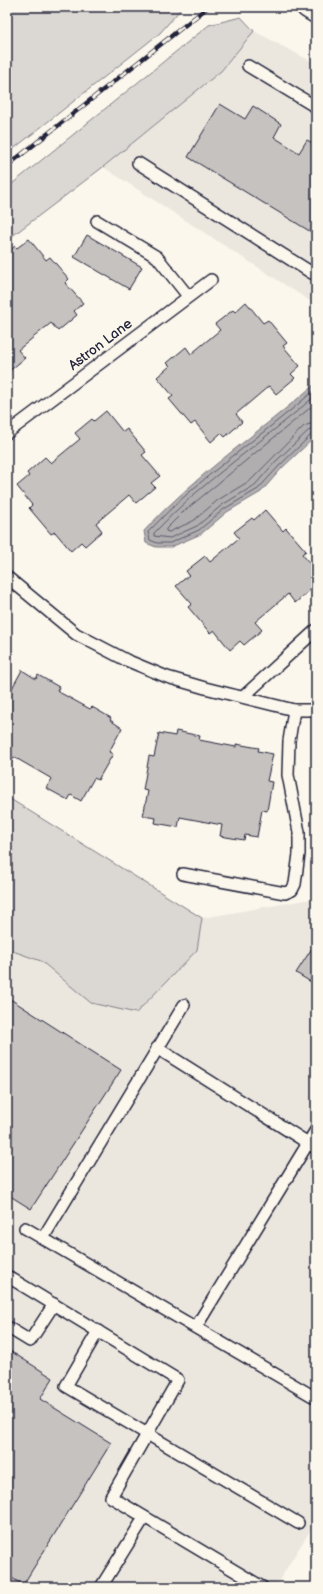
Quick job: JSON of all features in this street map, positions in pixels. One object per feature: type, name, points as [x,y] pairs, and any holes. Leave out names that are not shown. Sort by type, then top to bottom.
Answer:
[{"type":"street","points":[[308,7],[316,12]]},
{"type":"lane","points":[[248,66],[316,107]]},
{"type":"lane","points":[[138,163],[312,273],[316,267]]},
{"type":"lane","points":[[97,221],[158,257],[188,296]]},
{"type":"lane","name":"Astron Lane","points":[[7,433],[211,280]]},
{"type":"lane","points":[[7,577],[76,634],[126,660],[167,677],[294,710],[316,710]]},
{"type":"lane","points":[[243,697],[316,630]]},
{"type":"lane","points":[[183,874],[285,893],[289,892],[294,887],[299,854],[299,832],[288,775],[288,752],[294,710]]},
{"type":"lane","points":[[42,1238],[184,1005]]},
{"type":"lane","points":[[157,1048],[312,1145]]},
{"type":"lane","points":[[196,1327],[312,1145],[316,1130]]},
{"type":"lane","points":[[25,1228],[316,1398]]},
{"type":"lane","points":[[7,1276],[178,1380],[111,1497],[262,1587]]},
{"type":"lane","points":[[7,1327],[30,1341],[54,1304]]},
{"type":"lane","points":[[98,1331],[66,1386],[298,1523]]},
{"type":"lane","points":[[101,1587],[144,1518]]},
{"type":"shaded area","points":[[7,7],[180,7],[180,10],[160,33],[7,154]]},
{"type":"shaded area","points":[[241,17],[254,31],[221,71],[103,167],[7,240],[7,188],[209,25]]},
{"type":"shaded area","points":[[254,31],[316,64],[316,305],[103,167],[221,71]]},
{"type":"shaded area","points":[[7,797],[202,918],[197,950],[136,1013],[91,1003],[41,961],[7,949]]},
{"type":"shaded area","points":[[316,898],[316,1521],[275,1587],[7,1587],[7,949],[41,961],[91,1003],[197,950],[202,918]]},
{"type":"water","points":[[316,383],[316,436],[282,468],[261,492],[227,512],[201,534],[171,547],[156,547],[146,543],[144,531],[184,491]]},
{"type":"building","points":[[220,104],[245,119],[253,106],[281,124],[274,137],[299,153],[307,140],[316,145],[316,235],[188,157]]},
{"type":"building","points":[[87,235],[142,267],[129,289],[74,257]]},
{"type":"building","points":[[29,239],[46,260],[50,257],[69,279],[65,283],[83,303],[74,311],[77,315],[58,331],[51,323],[18,350],[25,358],[7,373],[7,253],[15,246],[17,248]]},
{"type":"building","points":[[246,302],[263,323],[268,320],[287,343],[283,346],[300,366],[291,374],[295,378],[276,394],[269,386],[236,414],[242,422],[225,437],[221,433],[211,442],[195,422],[191,425],[169,399],[173,396],[157,377],[170,366],[167,363],[186,347],[191,354],[220,330],[215,324],[233,310],[235,312]]},
{"type":"building","points":[[106,411],[123,432],[127,429],[146,452],[142,455],[160,476],[151,483],[155,487],[136,503],[129,495],[96,523],[102,531],[85,546],[81,542],[71,551],[55,532],[51,534],[29,508],[32,505],[17,486],[29,476],[27,473],[45,457],[51,463],[80,439],[75,433],[92,419],[94,421]]},
{"type":"building","points":[[265,510],[283,531],[286,528],[306,551],[302,554],[316,571],[316,577],[310,582],[314,587],[295,603],[288,594],[255,622],[262,630],[244,645],[240,641],[230,650],[214,630],[210,633],[188,607],[192,604],[176,586],[189,575],[186,571],[205,556],[210,562],[239,538],[234,532],[252,518],[254,520]]},
{"type":"building","points":[[22,670],[36,679],[38,675],[59,687],[57,691],[90,709],[92,707],[111,718],[110,720],[122,728],[109,752],[113,754],[98,780],[94,778],[81,801],[71,795],[68,800],[46,788],[52,779],[14,757],[9,766],[7,765],[7,690],[10,692]]},
{"type":"building","points":[[176,731],[200,736],[199,740],[236,747],[236,744],[259,748],[258,751],[273,754],[267,781],[272,782],[267,811],[262,810],[257,837],[245,835],[244,840],[220,836],[222,825],[180,817],[178,827],[155,823],[156,818],[143,816],[148,791],[143,790],[149,756],[154,757],[159,733],[175,736]]},
{"type":"building","points":[[316,942],[316,985],[296,973]]},
{"type":"building","points":[[7,997],[121,1070],[31,1209],[7,1194]]},
{"type":"building","points":[[7,1349],[53,1378],[40,1399],[111,1443],[23,1585],[7,1575]]},
{"type":"railway","points":[[7,166],[208,7]]}]
